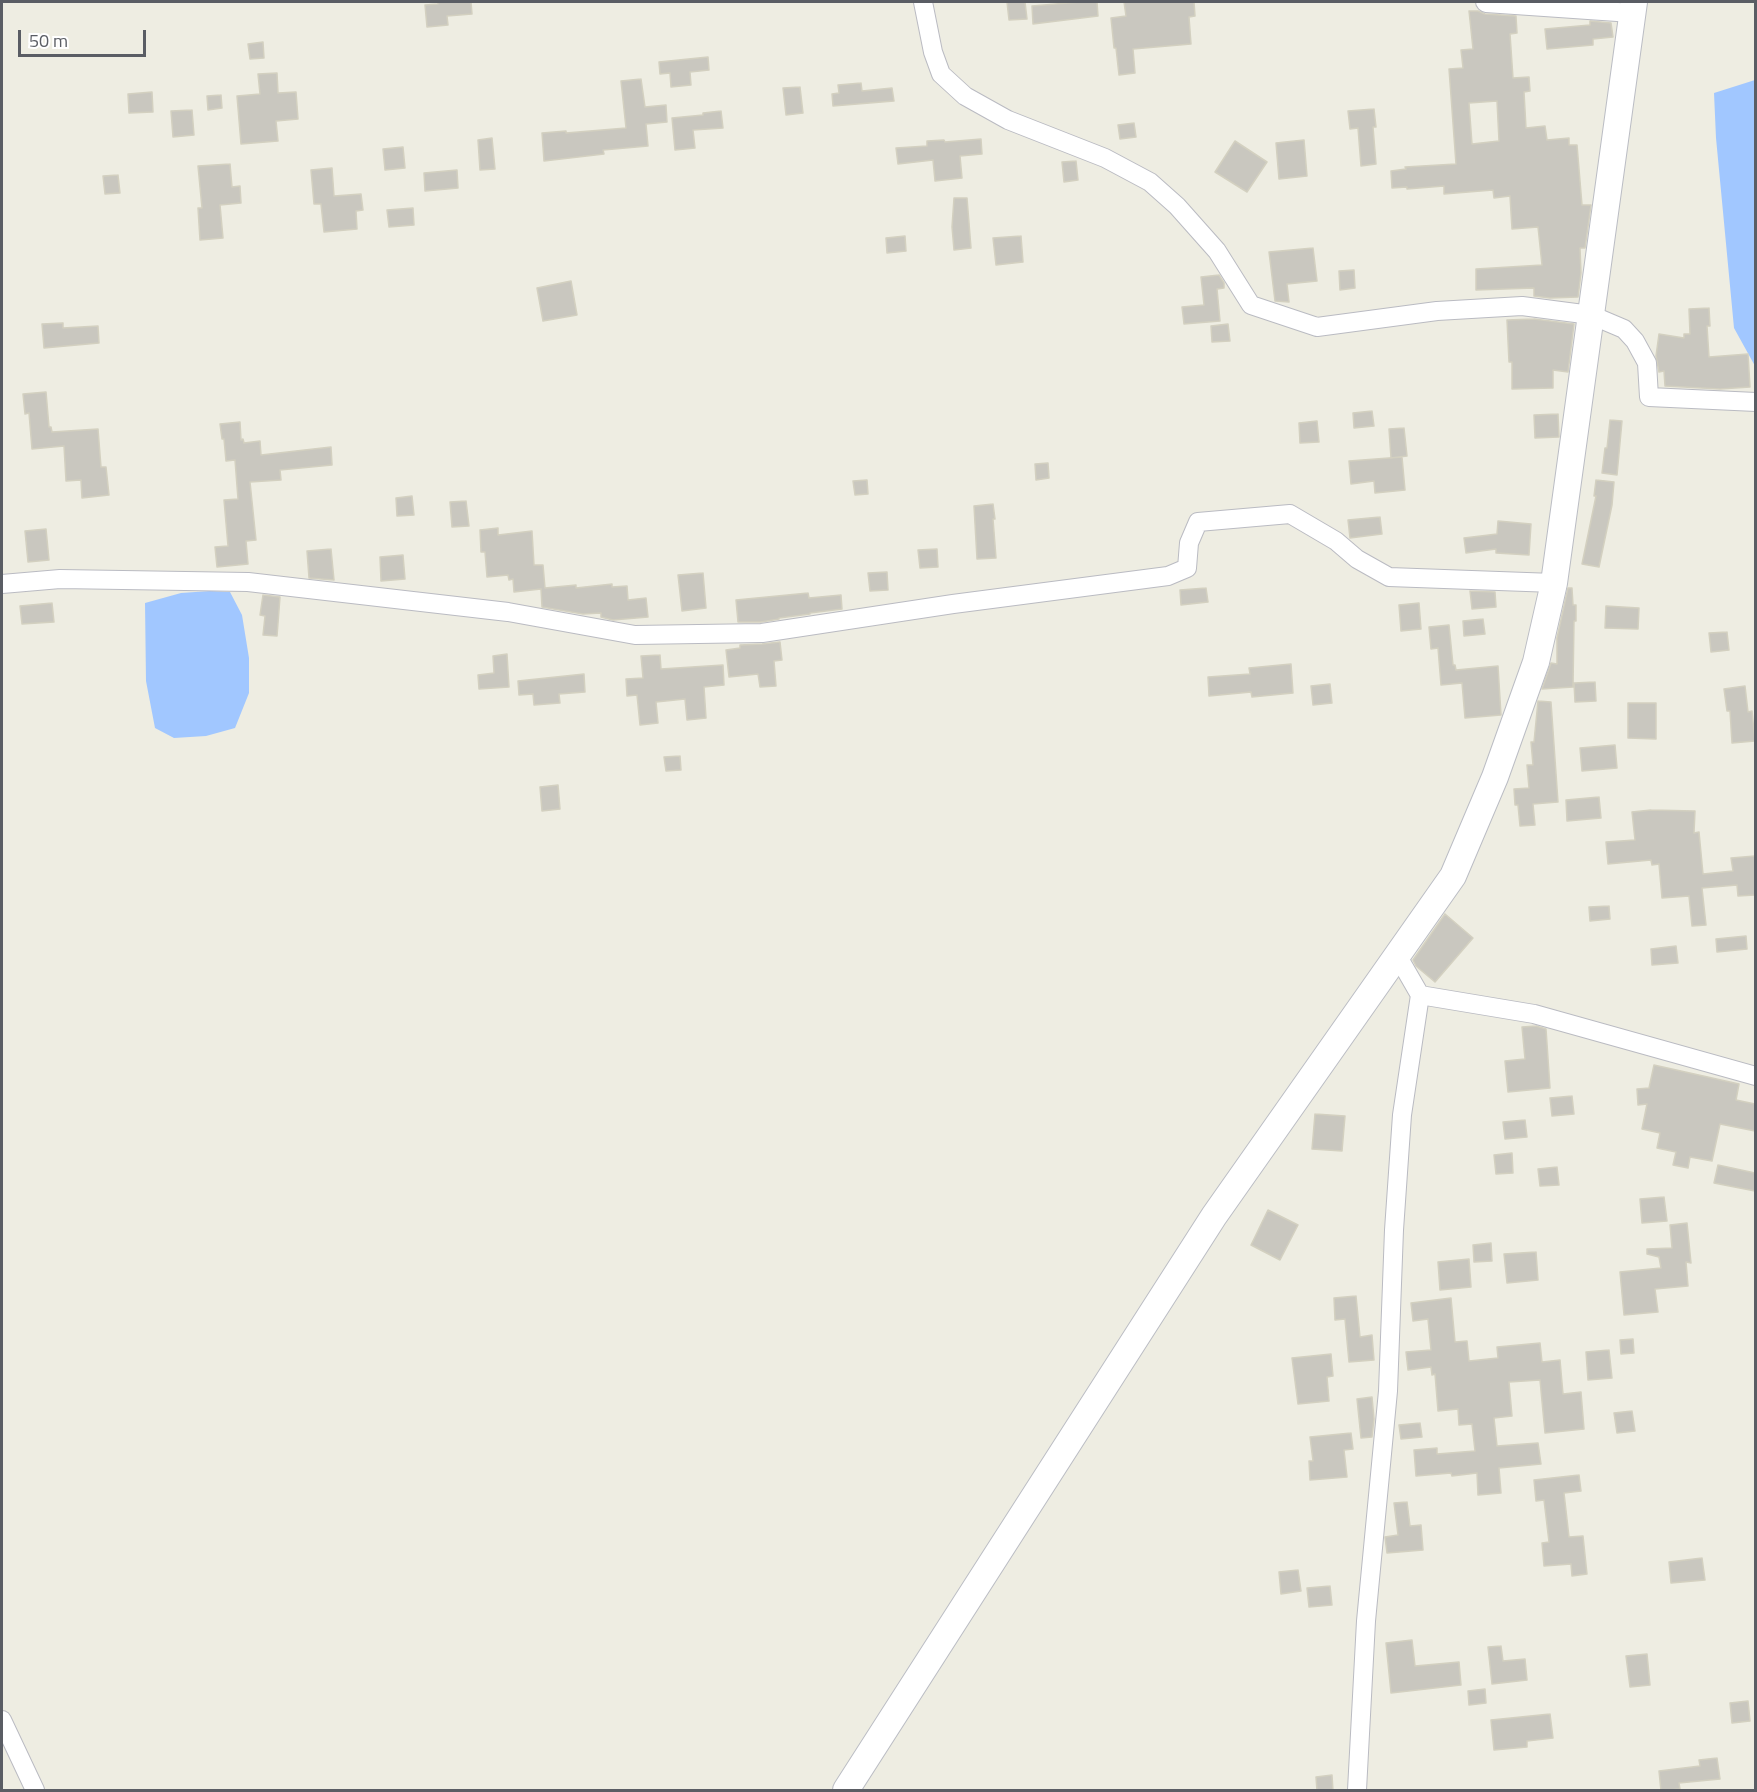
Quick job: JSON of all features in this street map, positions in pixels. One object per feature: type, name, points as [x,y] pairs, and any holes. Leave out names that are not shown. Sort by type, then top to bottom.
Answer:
[{"type":"main road","points":[[846,1791],[1214,1216],[1453,876],[1495,777],[1536,662],[1554,583],[1633,7]]},
{"type":"street","points":[[923,2],[933,52],[941,74],[965,96],[1008,120],[1105,158],[1150,182],[1177,206],[1217,251],[1251,305],[1317,327],[1437,311],[1522,306],[1591,315],[1624,329],[1635,341],[1647,363],[1649,397],[1755,402]]},
{"type":"street","points":[[1485,2],[1633,7]]},
{"type":"street","points":[[2,584],[60,579],[249,582],[508,612],[635,635],[762,633],[953,604],[1168,576],[1187,568],[1189,543],[1198,522],[1290,514],[1336,541],[1357,559],[1389,577],[1554,583]]},
{"type":"street","points":[[1357,1791],[1366,1621],[1388,1391],[1394,1230],[1402,1115],[1420,995],[1397,955]]},
{"type":"street","points":[[1420,995],[1534,1014],[1755,1077]]},
{"type":"street","points":[[2,1720],[35,1791]]},
{"type":"water","points":[[1756,80],[1755,366],[1734,328],[1716,138],[1714,93]]},
{"type":"water","points":[[230,592],[242,615],[249,658],[249,693],[235,728],[206,736],[174,738],[155,728],[146,681],[145,603],[181,593]]},
{"type":"building","points":[[438,2],[471,2],[472,14],[447,16],[448,25],[427,27],[425,5],[438,4]]},
{"type":"building","points":[[1007,2],[1025,2],[1027,19],[1009,20]]},
{"type":"building","points":[[1097,2],[1098,16],[1033,24],[1032,6]]},
{"type":"building","points":[[1124,2],[1194,2],[1195,16],[1189,17],[1191,44],[1133,49],[1135,73],[1119,75],[1111,18],[1126,16]]},
{"type":"building","points":[[1469,11],[1516,16],[1517,33],[1510,34],[1513,78],[1529,77],[1530,91],[1524,92],[1526,128],[1545,126],[1547,140],[1569,138],[1569,145],[1577,145],[1582,205],[1591,205],[1585,248],[1580,248],[1581,273],[1578,297],[1534,296],[1534,288],[1476,290],[1476,269],[1542,265],[1538,227],[1512,229],[1510,196],[1494,198],[1493,190],[1444,194],[1444,186],[1392,188],[1391,171],[1406,169],[1405,167],[1456,164],[1449,69],[1463,68],[1461,50],[1473,49]],"holes":[[[1497,101],[1499,141],[1472,144],[1469,103]]]},
{"type":"building","points":[[1590,21],[1611,23],[1613,37],[1593,39],[1593,45],[1547,49],[1545,29],[1590,25]]},
{"type":"building","points":[[263,42],[264,58],[250,59],[248,44]]},
{"type":"building","points":[[708,57],[709,70],[690,72],[691,85],[671,87],[670,73],[660,74],[659,62]]},
{"type":"building","points":[[277,73],[278,93],[296,92],[298,119],[276,121],[278,141],[241,144],[237,96],[260,94],[258,74]]},
{"type":"building","points":[[641,79],[645,107],[666,105],[667,122],[646,124],[648,146],[603,150],[604,154],[544,161],[542,133],[626,128],[621,81]]},
{"type":"building","points":[[861,83],[862,91],[892,88],[894,101],[833,106],[832,94],[839,93],[838,85]]},
{"type":"building","points":[[800,87],[803,113],[786,115],[783,88]]},
{"type":"building","points":[[152,92],[153,112],[129,113],[128,94]]},
{"type":"building","points":[[221,95],[222,108],[208,110],[207,96]]},
{"type":"building","points":[[1374,109],[1376,164],[1361,166],[1358,128],[1350,129],[1348,111]]},
{"type":"building","points":[[192,110],[194,135],[173,137],[171,111]]},
{"type":"building","points":[[721,111],[723,128],[693,130],[695,148],[675,150],[672,118]]},
{"type":"building","points":[[1134,123],[1136,137],[1120,139],[1118,125]]},
{"type":"building","points":[[492,138],[495,169],[480,170],[478,140]]},
{"type":"building","points":[[981,139],[982,154],[960,156],[962,178],[935,181],[933,160],[898,164],[896,148],[927,146],[927,141]]},
{"type":"building","points":[[1304,140],[1307,176],[1279,179],[1276,143]]},
{"type":"building","points":[[1235,141],[1267,162],[1247,192],[1215,172]]},
{"type":"building","points":[[403,147],[405,168],[385,170],[383,149]]},
{"type":"building","points":[[1076,161],[1078,180],[1064,182],[1062,162]]},
{"type":"building","points":[[230,164],[232,187],[240,186],[241,203],[220,205],[223,238],[200,240],[198,208],[202,208],[198,166]]},
{"type":"building","points":[[332,168],[334,196],[361,194],[363,210],[356,211],[357,229],[324,232],[321,204],[314,204],[311,170]]},
{"type":"building","points":[[457,170],[458,188],[425,191],[424,173]]},
{"type":"building","points":[[118,175],[120,193],[105,194],[103,176]]},
{"type":"building","points":[[954,198],[967,198],[971,248],[954,250],[952,227]]},
{"type":"building","points":[[413,208],[414,225],[389,227],[387,210]]},
{"type":"building","points":[[905,236],[906,251],[887,253],[886,238]]},
{"type":"building","points":[[1021,236],[1023,262],[996,265],[993,238]]},
{"type":"building","points":[[1313,248],[1317,281],[1287,284],[1289,302],[1275,301],[1269,252]]},
{"type":"building","points":[[1354,270],[1355,288],[1340,290],[1339,271]]},
{"type":"building","points":[[1219,275],[1224,283],[1224,288],[1217,289],[1220,321],[1184,324],[1182,307],[1204,305],[1201,277]]},
{"type":"building","points":[[571,281],[577,315],[543,321],[537,288]]},
{"type":"building","points":[[1709,308],[1710,326],[1707,326],[1709,357],[1748,354],[1750,387],[1720,389],[1665,386],[1664,371],[1659,372],[1656,356],[1659,334],[1684,338],[1684,334],[1690,334],[1689,309]]},
{"type":"building","points":[[1534,319],[1574,324],[1568,372],[1553,370],[1553,388],[1512,389],[1512,362],[1509,362],[1507,320]]},
{"type":"building","points":[[63,323],[63,328],[98,326],[99,343],[44,348],[42,324]]},
{"type":"building","points":[[1228,324],[1230,341],[1212,342],[1211,326]]},
{"type":"building","points":[[46,392],[49,427],[52,432],[98,429],[101,467],[106,467],[109,495],[82,498],[81,480],[66,481],[64,446],[32,449],[29,413],[25,414],[23,394]]},
{"type":"building","points":[[1372,411],[1374,426],[1354,428],[1353,413]]},
{"type":"building","points":[[1558,414],[1559,437],[1535,438],[1534,415]]},
{"type":"building","points":[[1610,420],[1622,421],[1617,475],[1602,473]]},
{"type":"building","points":[[1317,421],[1319,442],[1300,443],[1299,423]]},
{"type":"building","points":[[240,422],[241,440],[243,439],[244,443],[260,441],[261,455],[331,447],[332,465],[280,470],[281,480],[250,482],[256,540],[246,541],[248,564],[217,567],[215,547],[228,546],[224,500],[238,499],[235,460],[226,461],[220,424]]},
{"type":"building","points":[[1404,428],[1407,456],[1391,458],[1389,429]]},
{"type":"building","points":[[1402,457],[1405,490],[1375,493],[1374,481],[1351,484],[1349,461]]},
{"type":"building","points":[[1048,463],[1049,478],[1036,480],[1035,464]]},
{"type":"building","points":[[867,480],[868,494],[855,495],[853,481]]},
{"type":"building","points":[[1596,480],[1614,482],[1612,505],[1599,567],[1582,564],[1596,496],[1594,496]]},
{"type":"building","points":[[412,496],[414,515],[397,516],[396,498]]},
{"type":"building","points":[[466,501],[469,526],[452,527],[450,502]]},
{"type":"building","points":[[993,504],[996,558],[977,559],[974,506]]},
{"type":"building","points":[[1380,517],[1382,534],[1350,538],[1348,520]]},
{"type":"building","points":[[1498,521],[1531,524],[1529,555],[1496,553],[1496,549],[1466,553],[1464,538],[1497,534]]},
{"type":"building","points":[[498,528],[498,535],[532,531],[534,565],[543,565],[545,588],[576,585],[576,588],[612,584],[612,587],[627,586],[628,600],[646,598],[648,617],[613,620],[601,617],[601,613],[583,614],[542,607],[541,589],[514,592],[513,579],[509,580],[508,575],[487,577],[485,552],[481,552],[480,530]]},
{"type":"building","points":[[46,529],[49,560],[28,562],[25,531]]},
{"type":"building","points":[[331,549],[334,580],[309,578],[307,551]]},
{"type":"building","points":[[937,549],[938,567],[920,568],[918,550]]},
{"type":"building","points":[[403,555],[405,579],[381,581],[380,557]]},
{"type":"building","points":[[887,572],[888,590],[870,591],[868,573]]},
{"type":"building","points":[[703,573],[706,608],[682,611],[678,575]]},
{"type":"building","points":[[1206,588],[1208,602],[1181,605],[1180,590]]},
{"type":"building","points":[[1568,588],[1572,588],[1573,605],[1576,605],[1573,687],[1542,689],[1551,663],[1557,664],[1557,638]]},
{"type":"building","points":[[1470,591],[1495,592],[1496,607],[1472,609]]},
{"type":"building","points":[[808,593],[809,598],[841,595],[842,609],[761,622],[738,622],[736,600]]},
{"type":"building","points":[[263,595],[280,597],[277,636],[263,635],[265,616],[260,615]]},
{"type":"building","points":[[52,603],[54,622],[22,624],[20,606]]},
{"type":"building","points":[[1419,603],[1421,629],[1401,631],[1399,605]]},
{"type":"building","points":[[1606,606],[1639,608],[1638,629],[1605,628]]},
{"type":"building","points":[[1483,619],[1485,634],[1464,636],[1463,621]]},
{"type":"building","points":[[1449,625],[1453,665],[1456,670],[1498,666],[1501,715],[1465,718],[1462,683],[1441,685],[1438,648],[1431,649],[1429,627]]},
{"type":"building","points":[[1727,632],[1729,650],[1711,652],[1709,633]]},
{"type":"building","points":[[780,642],[782,660],[774,661],[776,686],[760,687],[758,674],[729,677],[726,650],[740,648],[740,645]]},
{"type":"building","points":[[507,654],[509,687],[479,689],[478,675],[494,673],[493,656]]},
{"type":"building","points":[[660,655],[661,669],[723,665],[724,685],[704,687],[706,718],[687,720],[685,699],[656,702],[658,723],[640,725],[637,695],[627,696],[626,679],[643,678],[641,656]]},
{"type":"building","points":[[1291,664],[1293,693],[1252,697],[1251,692],[1209,696],[1208,677],[1250,674],[1249,668]]},
{"type":"building","points":[[584,674],[585,692],[559,694],[560,703],[534,705],[533,694],[519,695],[518,681]]},
{"type":"building","points":[[1595,682],[1596,701],[1575,702],[1574,683]]},
{"type":"building","points":[[1330,684],[1332,703],[1313,705],[1311,686]]},
{"type":"building","points":[[1745,686],[1748,712],[1752,711],[1755,741],[1732,743],[1730,711],[1727,711],[1724,689]]},
{"type":"building","points":[[1538,701],[1551,702],[1558,802],[1533,804],[1535,825],[1520,826],[1514,789],[1529,788],[1527,765],[1533,765],[1531,742],[1534,742]]},
{"type":"building","points":[[1628,703],[1656,703],[1656,739],[1628,738]]},
{"type":"building","points":[[1615,745],[1617,768],[1582,771],[1580,748]]},
{"type":"building","points":[[680,756],[681,770],[666,771],[664,757]]},
{"type":"building","points":[[558,785],[560,809],[542,811],[540,787]]},
{"type":"building","points":[[1599,797],[1601,818],[1567,821],[1566,800]]},
{"type":"building","points":[[1695,811],[1694,833],[1699,832],[1703,874],[1733,871],[1731,858],[1755,856],[1755,895],[1738,896],[1737,885],[1702,888],[1706,925],[1692,926],[1689,896],[1662,898],[1659,864],[1652,865],[1651,860],[1608,864],[1606,842],[1635,840],[1632,812]]},
{"type":"building","points":[[1609,906],[1610,919],[1590,921],[1589,907]]},
{"type":"building","points":[[1445,914],[1473,938],[1435,982],[1416,966],[1413,960]]},
{"type":"building","points":[[1746,936],[1747,949],[1717,952],[1716,939]]},
{"type":"building","points":[[1676,946],[1678,963],[1652,965],[1651,949]]},
{"type":"building","points":[[1536,1026],[1546,1029],[1550,1088],[1508,1092],[1505,1061],[1525,1059],[1522,1027]]},
{"type":"building","points":[[1654,1065],[1739,1084],[1736,1100],[1755,1104],[1755,1131],[1720,1124],[1712,1161],[1690,1157],[1688,1168],[1673,1165],[1676,1152],[1657,1148],[1660,1133],[1642,1129],[1647,1104],[1638,1105],[1637,1089],[1649,1088]]},
{"type":"building","points":[[1572,1096],[1574,1114],[1552,1116],[1550,1098]]},
{"type":"building","points":[[1315,1114],[1345,1116],[1342,1151],[1312,1149]]},
{"type":"building","points":[[1525,1120],[1527,1137],[1505,1139],[1503,1122]]},
{"type":"building","points":[[1512,1153],[1513,1173],[1496,1174],[1494,1155]]},
{"type":"building","points":[[1718,1165],[1755,1173],[1755,1191],[1714,1183]]},
{"type":"building","points":[[1557,1167],[1559,1185],[1540,1186],[1538,1169]]},
{"type":"building","points":[[1664,1197],[1667,1221],[1642,1223],[1640,1199]]},
{"type":"building","points":[[1268,1210],[1298,1225],[1280,1260],[1251,1245]]},
{"type":"building","points":[[1687,1223],[1691,1263],[1686,1262],[1688,1286],[1655,1289],[1658,1312],[1624,1315],[1620,1272],[1661,1268],[1659,1257],[1647,1254],[1647,1249],[1672,1248],[1670,1225]]},
{"type":"building","points":[[1491,1243],[1492,1261],[1474,1262],[1473,1245]]},
{"type":"building","points":[[1536,1252],[1538,1280],[1507,1283],[1504,1254]]},
{"type":"building","points":[[1469,1259],[1471,1287],[1440,1290],[1438,1262]]},
{"type":"building","points":[[1356,1296],[1360,1337],[1372,1335],[1374,1360],[1349,1362],[1345,1319],[1335,1320],[1334,1298]]},
{"type":"building","points":[[1451,1298],[1455,1342],[1467,1341],[1469,1361],[1498,1358],[1497,1347],[1540,1343],[1542,1362],[1560,1360],[1563,1394],[1581,1392],[1584,1429],[1545,1433],[1540,1380],[1509,1382],[1512,1416],[1494,1418],[1497,1446],[1538,1443],[1541,1464],[1499,1468],[1501,1493],[1478,1495],[1477,1473],[1416,1476],[1414,1450],[1437,1448],[1437,1454],[1475,1451],[1472,1424],[1459,1425],[1458,1409],[1438,1411],[1435,1374],[1432,1375],[1431,1367],[1408,1370],[1406,1352],[1431,1350],[1428,1319],[1413,1321],[1411,1303]]},
{"type":"building","points":[[1633,1339],[1634,1353],[1621,1354],[1620,1340]]},
{"type":"building","points":[[1609,1350],[1612,1378],[1588,1380],[1586,1352]]},
{"type":"building","points":[[1331,1354],[1333,1376],[1327,1377],[1329,1401],[1298,1404],[1292,1358]]},
{"type":"building","points":[[1372,1397],[1374,1419],[1372,1437],[1361,1438],[1357,1399]]},
{"type":"building","points":[[1632,1411],[1635,1431],[1617,1433],[1614,1413]]},
{"type":"building","points":[[1420,1423],[1422,1437],[1401,1439],[1399,1425]]},
{"type":"building","points":[[1351,1433],[1353,1449],[1344,1450],[1347,1477],[1310,1480],[1309,1461],[1313,1461],[1310,1437]]},
{"type":"building","points":[[1579,1475],[1581,1491],[1564,1493],[1569,1537],[1583,1536],[1587,1574],[1572,1576],[1571,1564],[1544,1566],[1542,1543],[1549,1542],[1544,1500],[1536,1501],[1534,1480]]},
{"type":"building","points":[[1407,1502],[1410,1526],[1421,1525],[1423,1550],[1387,1553],[1385,1537],[1398,1535],[1394,1503]]},
{"type":"building","points":[[1702,1558],[1705,1580],[1671,1583],[1669,1562]]},
{"type":"building","points":[[1298,1570],[1301,1591],[1281,1594],[1279,1572]]},
{"type":"building","points":[[1330,1586],[1332,1605],[1309,1607],[1307,1588]]},
{"type":"building","points":[[1412,1640],[1415,1666],[1459,1662],[1461,1685],[1391,1693],[1386,1643]]},
{"type":"building","points":[[1501,1646],[1503,1661],[1525,1659],[1527,1680],[1492,1684],[1488,1647]]},
{"type":"building","points":[[1647,1654],[1650,1685],[1630,1687],[1626,1656]]},
{"type":"building","points":[[1485,1689],[1486,1703],[1469,1705],[1468,1691]]},
{"type":"building","points":[[1748,1701],[1750,1721],[1732,1723],[1730,1703]]},
{"type":"building","points":[[1550,1714],[1553,1738],[1527,1741],[1527,1747],[1494,1750],[1491,1720]]},
{"type":"building","points":[[1717,1758],[1720,1779],[1679,1783],[1680,1789],[1661,1791],[1659,1771],[1700,1766],[1699,1760]]},
{"type":"building","points":[[1332,1775],[1333,1791],[1317,1791],[1316,1777]]}]
